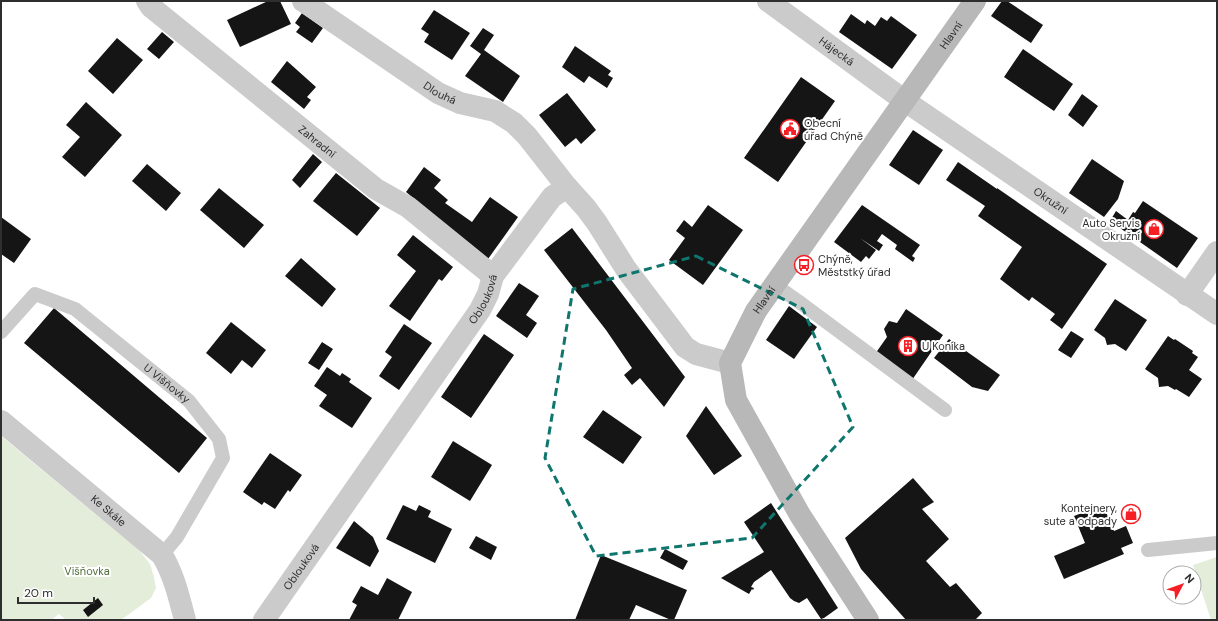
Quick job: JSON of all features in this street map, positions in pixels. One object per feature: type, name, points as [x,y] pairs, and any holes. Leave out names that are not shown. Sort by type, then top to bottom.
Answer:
[{"type":"street","name":"Zahradní","points":[[147,1],[151,7],[376,189],[408,207],[493,276]]},
{"type":"street","name":"Dlouhá","points":[[303,1],[438,93],[460,103],[495,112],[514,122],[568,187]]},
{"type":"street","name":"Hájecká","points":[[768,1],[905,101]]},
{"type":"street","name":"Hlavní","points":[[730,363],[756,311],[975,1]]},
{"type":"street","name":"Okružní","points":[[905,101],[1187,295],[1217,314]]},
{"type":"street","name":"Oblouková","points":[[264,620],[480,310],[488,294],[493,276],[552,197],[568,187]]},
{"type":"street","points":[[568,187],[598,223],[626,269],[685,347],[696,354],[730,363],[736,400],[800,515],[868,620]]},
{"type":"street","points":[[1187,295],[1217,252]]},
{"type":"street","name":"Ke Skále","points":[[1,421],[162,555],[173,578],[185,620]]},
{"type":"lane","points":[[774,285],[945,410]]},
{"type":"lane","name":"U Višňovky","points":[[1,332],[35,294],[75,309],[188,401],[219,439],[223,458],[177,537],[162,555]]},
{"type":"lane","points":[[1148,550],[1217,543]]},
{"type":"highlighted area","points":[[696,256],[803,309],[853,427],[752,538],[596,556],[545,458],[573,289]]},
{"type":"green space","name":"Višňovka","points":[[1,436],[139,550],[150,564],[154,577],[156,588],[151,598],[121,620],[66,620],[59,614],[51,620],[1,620]]},
{"type":"green space","points":[[1217,557],[1217,620],[1211,620],[1202,592],[1202,565],[1193,565]]},
{"type":"building","points":[[268,1],[280,1],[291,24],[240,47],[227,20]]},
{"type":"building","points":[[1002,1],[1007,1],[1043,25],[1031,43],[991,16]]},
{"type":"building","points":[[434,10],[470,33],[452,60],[424,42],[429,34],[421,29]]},
{"type":"building","points":[[302,13],[323,28],[312,43],[296,32],[300,27],[295,23]]},
{"type":"building","points":[[851,14],[865,24],[867,20],[875,26],[881,17],[887,21],[891,16],[917,35],[892,69],[839,32]]},
{"type":"building","points":[[483,28],[494,35],[484,50],[520,76],[503,102],[465,76],[481,54],[470,46]]},
{"type":"building","points":[[162,32],[174,42],[159,59],[147,49]]},
{"type":"building","points":[[117,38],[143,60],[113,94],[88,71]]},
{"type":"building","points":[[575,46],[611,71],[608,75],[613,78],[607,88],[589,76],[584,83],[562,67]]},
{"type":"building","points":[[1023,49],[1073,84],[1054,111],[1004,77]]},
{"type":"building","points":[[287,61],[316,87],[307,97],[311,100],[304,109],[271,82]]},
{"type":"building","name":"Obecní úřad Chýně","points":[[801,77],[835,101],[778,182],[744,158]]},
{"type":"building","points":[[567,93],[596,130],[581,144],[576,138],[565,147],[539,115]]},
{"type":"building","points":[[1082,94],[1098,106],[1083,127],[1068,115]]},
{"type":"building","points":[[86,102],[122,135],[85,177],[62,157],[80,137],[66,125]]},
{"type":"building","points":[[913,130],[943,150],[919,185],[889,165]]},
{"type":"building","points":[[313,154],[322,162],[300,188],[292,180]]},
{"type":"building","points":[[1092,159],[1124,181],[1118,199],[1104,217],[1069,193]]},
{"type":"building","points":[[958,162],[1107,264],[1062,329],[1050,320],[1055,314],[1032,297],[1029,301],[1000,279],[1022,247],[978,216],[985,206],[946,180]]},
{"type":"building","points":[[147,164],[181,193],[166,211],[132,181]]},
{"type":"building","points":[[424,167],[441,180],[434,188],[448,200],[445,203],[472,222],[490,197],[518,217],[488,259],[406,192]]},
{"type":"building","points":[[336,173],[380,208],[357,236],[313,201]]},
{"type":"building","points":[[219,188],[264,225],[244,248],[200,210]]},
{"type":"building","name":"Auto Servis Okružní","points":[[1143,201],[1198,238],[1177,268],[1110,221],[1116,211],[1128,220]]},
{"type":"building","points":[[708,205],[743,230],[703,285],[669,260],[685,238],[676,231],[684,220],[692,227]]},
{"type":"building","points":[[862,205],[920,245],[912,256],[915,258],[913,262],[895,249],[897,245],[882,234],[877,241],[883,245],[879,251],[860,238],[876,250],[869,259],[866,256],[861,262],[834,242]]},
{"type":"building","points":[[1,217],[31,239],[14,263],[1,254]]},
{"type":"building","points":[[572,228],[685,377],[664,407],[640,378],[632,385],[624,375],[632,368],[606,330],[544,250]]},
{"type":"building","points":[[413,235],[453,267],[442,281],[439,279],[410,321],[389,306],[416,271],[397,255]]},
{"type":"building","points":[[301,258],[336,289],[322,307],[285,276]]},
{"type":"building","points":[[519,283],[539,296],[526,315],[537,323],[527,338],[496,316]]},
{"type":"building","points":[[1115,299],[1147,320],[1126,351],[1115,344],[1107,345],[1105,338],[1094,330]]},
{"type":"building","points":[[789,306],[817,327],[794,359],[766,340]]},
{"type":"building","points":[[54,308],[207,438],[179,473],[24,343]]},
{"type":"building","name":"U Koníka","points":[[906,309],[943,335],[912,380],[875,354],[887,337],[884,329],[889,321],[897,323]]},
{"type":"building","points":[[231,322],[266,350],[252,368],[242,360],[231,374],[206,353]]},
{"type":"building","points":[[404,324],[432,343],[399,390],[379,376],[392,357],[385,352]]},
{"type":"building","points":[[1071,331],[1084,339],[1071,358],[1058,350]]},
{"type":"building","points":[[484,334],[514,355],[471,418],[441,397]]},
{"type":"building","points":[[1168,336],[1193,351],[1192,353],[1198,357],[1189,370],[1202,379],[1189,397],[1168,386],[1159,387],[1158,378],[1145,369]]},
{"type":"building","points":[[949,339],[1000,375],[988,391],[972,387],[934,358]]},
{"type":"building","points":[[322,342],[333,349],[319,370],[308,363]]},
{"type":"building","points":[[327,367],[340,376],[342,373],[351,379],[349,382],[372,398],[352,428],[319,406],[327,395],[314,386]]},
{"type":"building","points":[[706,406],[742,456],[714,475],[686,436]]},
{"type":"building","points":[[603,410],[642,437],[623,464],[583,437]]},
{"type":"building","points":[[453,441],[492,465],[470,501],[431,477]]},
{"type":"building","points":[[270,453],[302,475],[290,492],[288,490],[275,509],[264,502],[262,505],[243,492]]},
{"type":"building","points":[[913,478],[934,502],[922,509],[949,539],[926,561],[950,587],[956,583],[982,613],[975,620],[906,620],[861,569],[845,538]]},
{"type":"building","points":[[771,503],[838,608],[824,618],[821,619],[807,598],[799,603],[790,598],[771,570],[754,582],[751,587],[754,588],[749,594],[721,578],[764,552],[744,522]]},
{"type":"building","points":[[403,505],[416,511],[419,505],[431,511],[428,517],[452,529],[435,563],[386,539]]},
{"type":"building","points":[[1103,505],[1114,531],[1126,526],[1133,543],[1121,548],[1124,554],[1064,579],[1054,556],[1085,543],[1074,516]]},
{"type":"building","points":[[354,521],[373,537],[379,551],[370,567],[336,548]]},
{"type":"building","points":[[476,536],[497,547],[491,560],[469,548]]},
{"type":"building","points":[[665,549],[688,561],[683,570],[660,558]]},
{"type":"building","points":[[601,555],[687,590],[674,620],[636,605],[629,620],[575,620]]},
{"type":"building","points":[[387,578],[412,592],[398,620],[349,620],[357,605],[352,602],[361,586],[378,595]]},
{"type":"building","points":[[98,598],[103,605],[88,617],[83,610]]},
{"type":"place","name":"Obecní úřad Chýně","points":[[790,129]]},
{"type":"place","name":"Auto Servis Okružní","points":[[1154,229]]},
{"type":"place","name":"Chýně, Měststký úřad","points":[[804,265]]},
{"type":"place","name":"U Koníka","points":[[908,346]]},
{"type":"place","name":"Kontejnery, sute a odpady","points":[[1131,514]]}]
